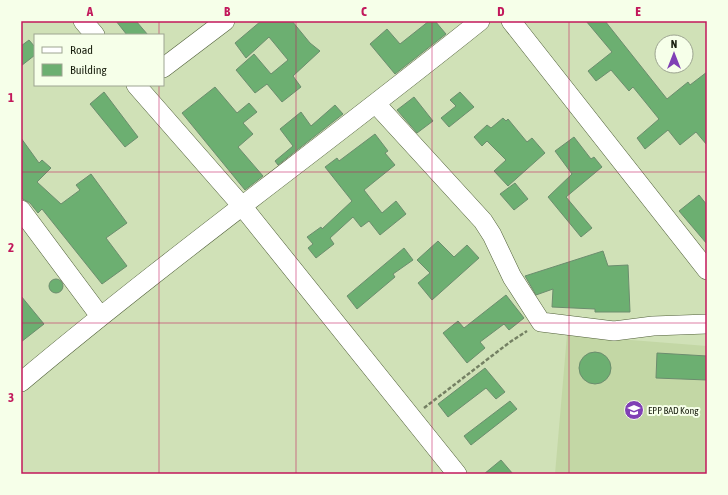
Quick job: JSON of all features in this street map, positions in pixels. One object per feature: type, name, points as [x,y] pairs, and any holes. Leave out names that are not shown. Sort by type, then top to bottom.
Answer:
[{"type":"street","points":[[83,21],[94,34]]},
{"type":"street","points":[[164,67],[225,21]]},
{"type":"street","points":[[21,382],[100,316],[376,104],[480,21]]},
{"type":"street","points":[[511,21],[707,270]]},
{"type":"street","points":[[138,86],[242,206],[457,474]]},
{"type":"street","points":[[376,104],[483,221],[492,235],[512,277],[541,322],[614,331],[653,326],[707,324]]},
{"type":"street","points":[[21,210],[100,316]]},
{"type":"path","points":[[412,417],[510,342],[541,322]]},
{"type":"shaded area","name":"EPP BAD Kong","points":[[567,335],[707,346],[707,474],[555,474]]},
{"type":"building","points":[[116,21],[136,21],[147,34],[126,34]]},
{"type":"building","points":[[261,21],[292,21],[310,43],[320,51],[293,76],[301,87],[282,102],[267,84],[255,93],[236,70],[254,54],[271,74],[288,60],[269,37],[246,58],[235,43]]},
{"type":"building","points":[[429,21],[435,21],[446,34],[395,74],[370,44],[387,29],[400,44]]},
{"type":"building","points":[[586,21],[605,21],[667,99],[688,82],[690,85],[707,72],[707,145],[696,132],[680,145],[668,130],[645,149],[637,138],[659,119],[633,87],[629,91],[611,70],[596,81],[588,71],[612,52]]},
{"type":"building","points":[[29,40],[34,46],[34,56],[21,66],[21,46]]},
{"type":"building","points":[[215,87],[237,113],[249,103],[257,112],[243,123],[253,134],[238,147],[263,176],[245,190],[182,113]]},
{"type":"building","points":[[104,92],[138,137],[125,147],[90,104]]},
{"type":"building","points":[[460,92],[474,107],[449,127],[441,118],[456,106],[450,100]]},
{"type":"building","points":[[414,97],[433,121],[417,133],[397,110]]},
{"type":"building","points":[[335,105],[343,114],[278,165],[275,161],[293,146],[280,129],[301,112],[311,126]]},
{"type":"building","points":[[503,118],[506,121],[508,119],[527,142],[532,138],[545,153],[508,186],[494,171],[506,160],[487,141],[482,146],[474,137],[487,125],[491,128]]},
{"type":"building","points":[[375,134],[388,151],[385,153],[395,165],[364,190],[382,213],[396,201],[406,214],[380,235],[369,221],[361,227],[353,217],[330,238],[334,244],[316,258],[308,248],[313,244],[307,237],[321,227],[322,229],[352,201],[325,167],[337,158],[339,161]]},
{"type":"building","points":[[574,137],[591,159],[594,157],[602,167],[566,197],[592,228],[581,237],[548,197],[572,174],[555,151]]},
{"type":"building","points":[[21,138],[39,163],[42,160],[51,168],[37,182],[61,204],[80,190],[76,185],[91,174],[127,223],[106,238],[127,266],[102,284],[42,209],[38,213],[30,203],[21,198]]},
{"type":"building","points":[[515,183],[528,199],[514,210],[500,194]]},
{"type":"building","points":[[699,195],[707,205],[707,244],[679,211]]},
{"type":"building","points":[[438,241],[454,257],[467,245],[479,258],[432,300],[418,283],[430,273],[417,260]]},
{"type":"building","points":[[404,248],[413,260],[393,274],[395,277],[357,309],[347,296]]},
{"type":"building","points":[[603,251],[608,266],[628,265],[630,312],[595,312],[595,309],[552,307],[553,289],[536,295],[525,276]]},
{"type":"building","points":[[53,279],[59,279],[63,283],[63,289],[59,293],[53,293],[49,289],[49,283]]},
{"type":"building","points":[[506,295],[524,318],[509,330],[504,324],[480,342],[485,348],[467,363],[443,333],[458,321],[464,328]]},
{"type":"building","points":[[21,296],[44,324],[21,342]]},
{"type":"building","points":[[592,352],[598,352],[608,359],[611,368],[610,374],[604,381],[598,384],[592,384],[582,377],[579,371],[579,365],[586,355]]},
{"type":"building","points":[[657,353],[707,356],[707,380],[656,378]]},
{"type":"building","points":[[485,368],[505,392],[496,399],[486,388],[448,417],[438,404]]},
{"type":"building","points":[[510,401],[517,409],[471,445],[464,436]]},
{"type":"building","points":[[501,460],[513,474],[484,474]]},
{"type":"place","name":"EPP BAD Kong","points":[[634,410]]}]
